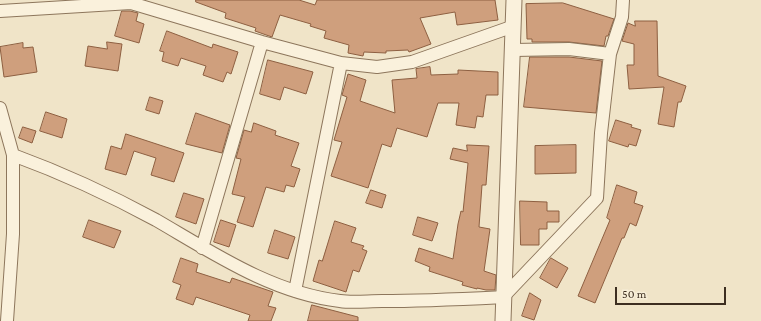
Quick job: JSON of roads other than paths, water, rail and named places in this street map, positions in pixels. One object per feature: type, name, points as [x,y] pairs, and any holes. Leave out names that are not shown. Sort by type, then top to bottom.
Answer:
[{"type":"street","points":[[503,321],[514,50],[514,0]]},
{"type":"street","points":[[13,155],[67,176],[155,220],[202,248],[268,281],[295,291],[340,302],[422,301],[503,297],[597,198],[601,133],[610,54],[622,17],[623,0]]},
{"type":"street","points":[[0,11],[131,3],[262,42],[341,63],[377,67],[412,62],[514,26]]},
{"type":"street","points":[[202,248],[262,42]]},
{"type":"street","points":[[514,50],[569,49],[610,54]]},
{"type":"street","points":[[295,291],[341,63]]},
{"type":"street","points":[[0,108],[13,155],[13,234],[7,321]]}]
